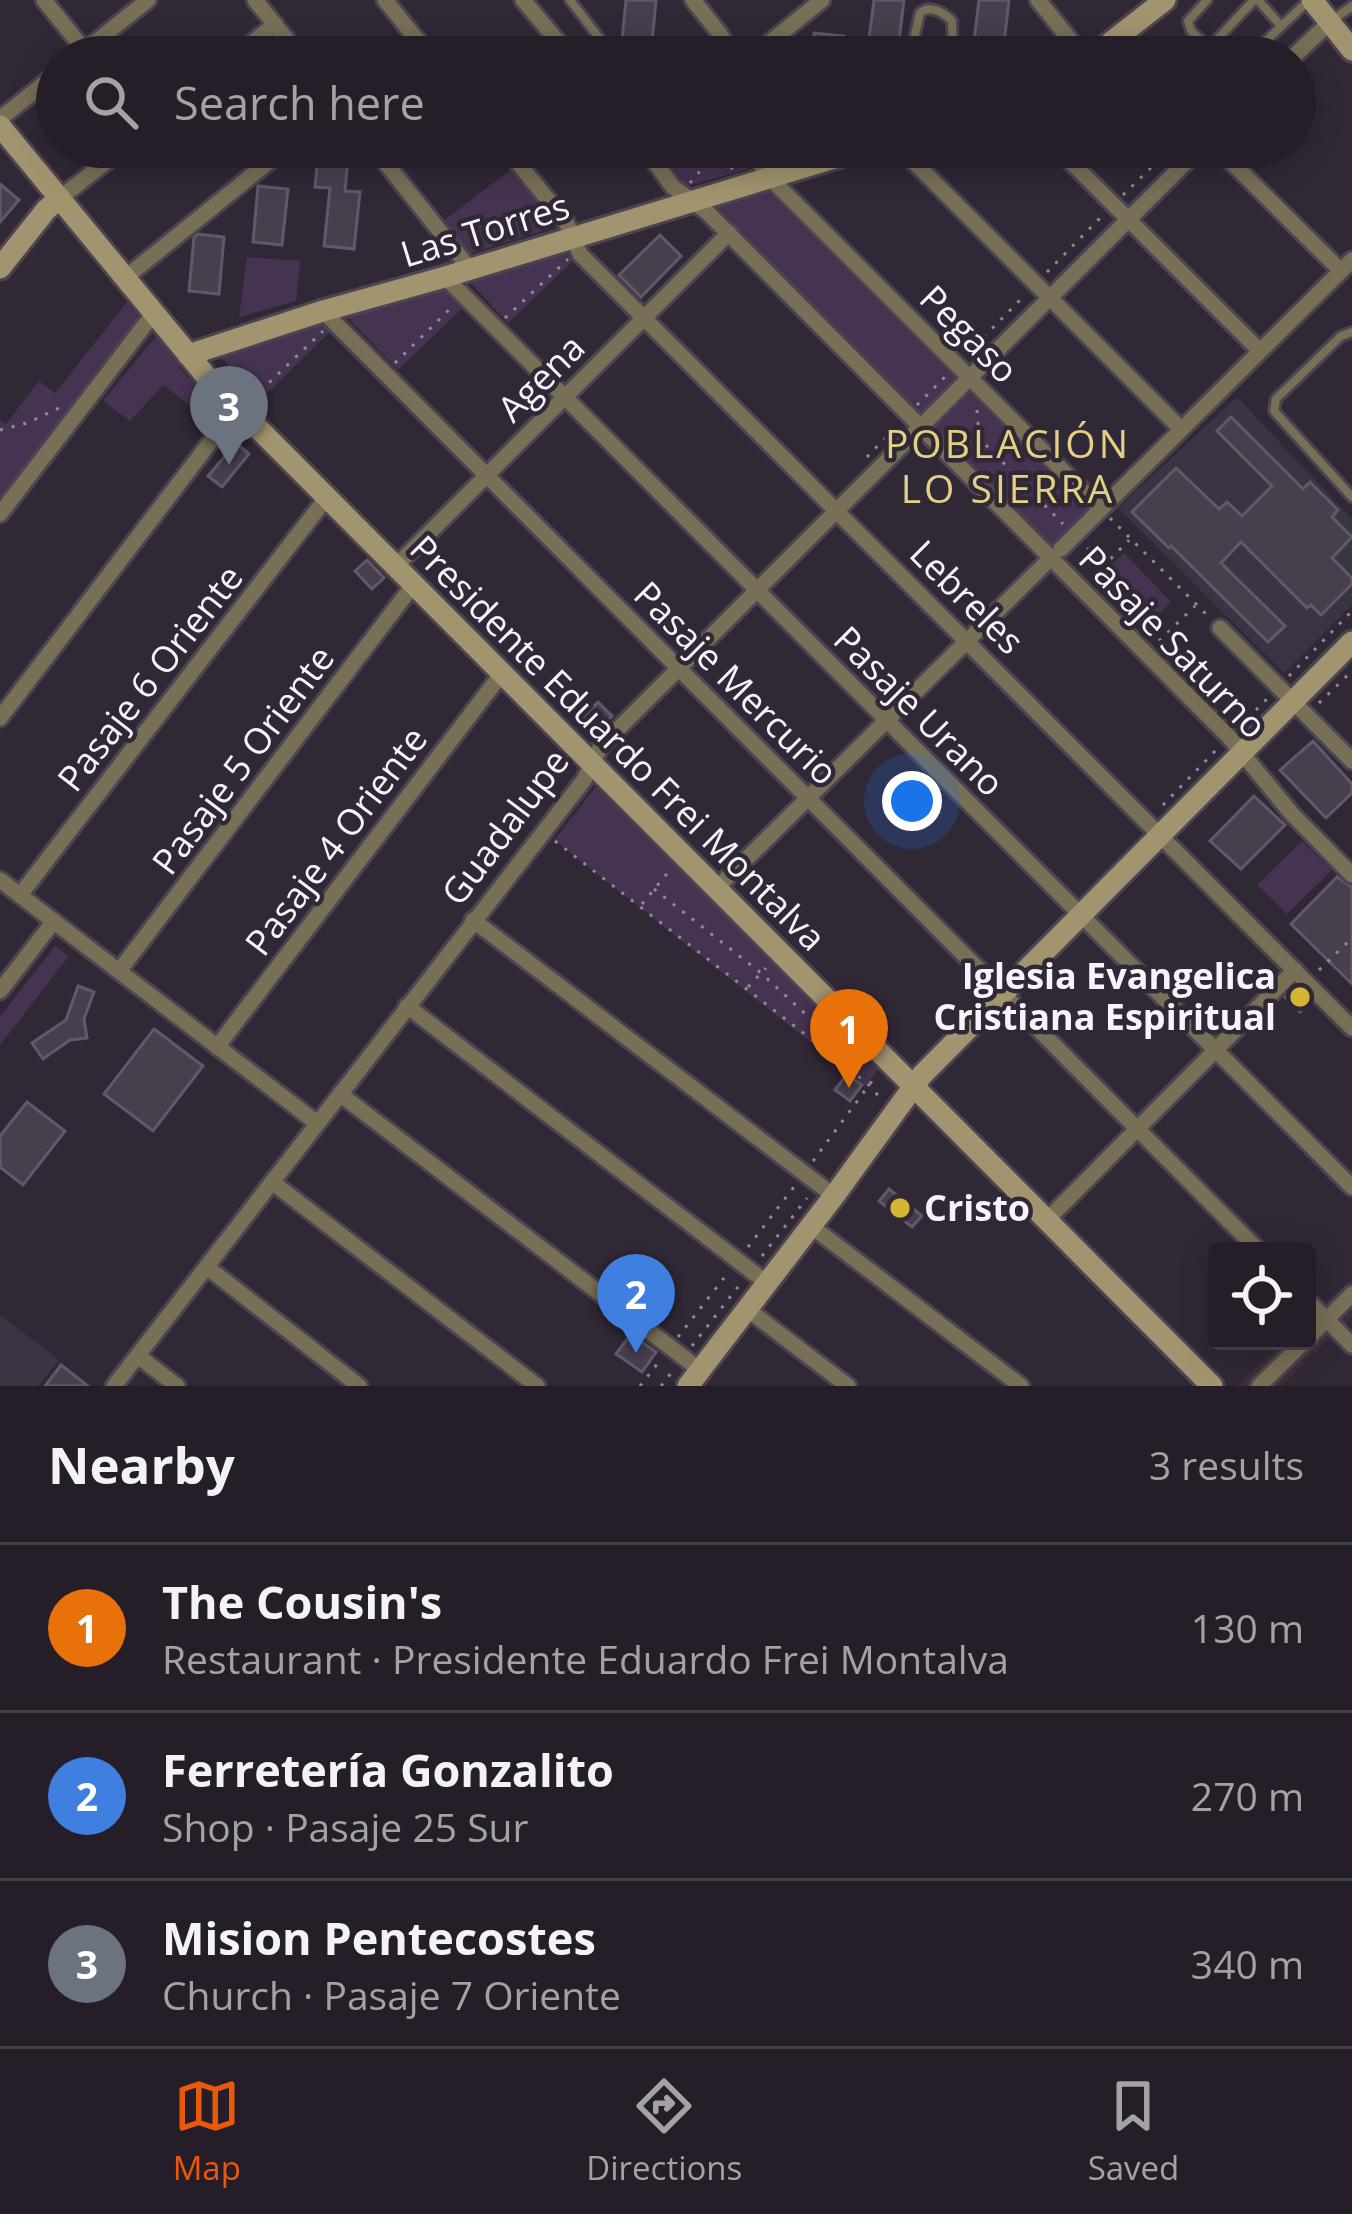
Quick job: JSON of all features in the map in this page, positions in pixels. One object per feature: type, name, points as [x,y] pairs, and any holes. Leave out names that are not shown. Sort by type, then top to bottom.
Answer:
[{"type":"street","points":[[44,0],[69,36]]},
{"type":"street","points":[[103,36],[148,0]]},
{"type":"street","points":[[255,0],[284,36]]},
{"type":"street","points":[[385,0],[414,36]]},
{"type":"street","points":[[523,0],[553,36]]},
{"type":"street","points":[[693,0],[721,36]]},
{"type":"street","points":[[778,36],[822,0]]},
{"type":"street","points":[[1038,0],[1070,36]]},
{"type":"street","points":[[1132,36],[1165,0]]},
{"type":"street","points":[[1311,0],[1352,50]]},
{"type":"street","points":[[1315,36],[1330,22]]},
{"type":"street","points":[[260,36],[275,24]]},
{"type":"street","points":[[0,122],[36,91]]},
{"type":"street","name":"Presidente Eduardo Frei Montalva","points":[[0,122],[36,168]]},
{"type":"street","name":"Presidente Eduardo Frei Montalva","points":[[36,168],[188,355],[239,409],[1212,1386]]},
{"type":"street","points":[[0,268],[46,210],[98,168]]},
{"type":"street","points":[[125,278],[261,168]]},
{"type":"street","points":[[390,168],[470,269]]},
{"type":"street","name":"Lebreles","points":[[522,168],[566,222],[575,244],[645,317],[1352,1028]]},
{"type":"street","name":"Pasaje Saturno","points":[[659,168],[673,187],[729,233],[919,425],[1056,553],[1081,588],[1229,737],[1292,814],[1352,875]]},
{"type":"street","name":"Pegaso","points":[[762,168],[764,178],[1101,508]]},
{"type":"street","name":"Las Torres","points":[[188,355],[470,269],[575,244],[687,198],[793,168]]},
{"type":"street","points":[[920,168],[1181,429]]},
{"type":"street","points":[[1077,168],[1260,351]]},
{"type":"street","name":"Guadalupe","points":[[114,1386],[584,780],[601,746],[1180,168]]},
{"type":"street","points":[[717,888],[1346,266],[1239,168]]},
{"type":"street","name":"Agena","points":[[396,566],[729,233]]},
{"type":"street","name":"Pasaje Urano","points":[[445,278],[1352,1187]]},
{"type":"street","points":[[0,514],[154,314]]},
{"type":"street","name":"Pasaje Mercurio","points":[[328,316],[1249,1242]]},
{"type":"street","points":[[0,718],[239,409]]},
{"type":"street","name":"Pasaje 6 Oriente","points":[[20,896],[327,497]]},
{"type":"street","name":"Pasaje 5 Oriente","points":[[119,971],[414,584]]},
{"type":"street","points":[[1220,628],[1352,761]]},
{"type":"street","points":[[340,1094],[686,1365],[747,1309],[752,1271],[811,1226],[819,1184],[1002,992],[1352,642]]},
{"type":"street","name":"Pasaje 4 Oriente","points":[[217,1047],[502,673]]},
{"type":"street","points":[[0,880],[317,1124]]},
{"type":"street","points":[[473,920],[819,1184]]},
{"type":"street","points":[[0,992],[54,921]]},
{"type":"street","points":[[1047,1220],[1294,970]]},
{"type":"street","points":[[407,1006],[752,1271]]},
{"type":"street","points":[[272,1182],[537,1386]]},
{"type":"street","points":[[811,1226],[1021,1386]]},
{"type":"street","points":[[207,1267],[359,1386]]},
{"type":"street","points":[[1316,1330],[1352,1294]]},
{"type":"street","points":[[747,1309],[848,1386]]},
{"type":"street","points":[[1316,1309],[1352,1345]]},
{"type":"street","points":[[1259,1386],[1296,1350]]},
{"type":"street","points":[[138,1356],[177,1386]]},
{"type":"lane","points":[[570,0],[598,36]]},
{"type":"lane","points":[[1196,36],[1188,21],[1207,0]]},
{"type":"lane","points":[[1221,36],[1256,0],[1281,26]]},
{"type":"lane","points":[[1271,36],[1311,0]]},
{"type":"lane","points":[[1330,22],[1352,6]]},
{"type":"lane","points":[[915,36],[920,14],[933,10],[952,21],[952,36]]},
{"type":"lane","points":[[1352,332],[1341,336],[1276,399],[1274,411],[1352,497]]},
{"type":"path","points":[[687,198],[703,168]]},
{"type":"path","points":[[735,168],[764,178]]},
{"type":"path","points":[[859,465],[919,425],[968,375],[1036,284],[1151,168]]},
{"type":"path","points":[[495,328],[575,244]]},
{"type":"path","points":[[385,373],[463,296]]},
{"type":"path","points":[[239,409],[328,316]]},
{"type":"path","points":[[968,375],[979,438]]},
{"type":"path","points":[[0,429],[61,407]]},
{"type":"path","points":[[919,425],[979,438],[1104,566]]},
{"type":"path","points":[[1101,508],[1220,628]]},
{"type":"path","points":[[1081,588],[1131,538]]},
{"type":"path","points":[[1147,654],[1196,604]]},
{"type":"path","points":[[542,832],[747,988],[882,1100],[889,1092]]},
{"type":"path","points":[[640,906],[672,866]]},
{"type":"path","points":[[654,889],[761,973],[836,1042],[828,1052]]},
{"type":"path","points":[[1315,975],[1352,938]]},
{"type":"path","points":[[747,988],[770,964]]},
{"type":"path","points":[[662,1386],[686,1365],[819,1184],[878,1072]]},
{"type":"path","points":[[640,1386],[686,1365],[819,1184]]},
{"type":"shaded area","points":[[513,168],[558,226],[469,254],[443,221]]},
{"type":"shaded area","points":[[671,168],[748,168],[748,169],[687,186]]},
{"type":"shaded area","points":[[771,185],[959,373],[921,414],[714,204]]},
{"type":"shaded area","points":[[568,246],[577,257],[508,323],[466,278]]},
{"type":"shaded area","points":[[247,257],[300,261],[296,301],[239,317]]},
{"type":"shaded area","points":[[447,285],[466,305],[398,370],[346,316]]},
{"type":"shaded area","points":[[127,302],[141,320],[0,500],[0,421],[6,424],[39,381],[55,393]]},
{"type":"shaded area","points":[[327,321],[333,329],[259,401],[218,354]]},
{"type":"shaded area","points":[[158,334],[182,371],[223,412],[213,423],[163,385],[130,421],[103,401]]},
{"type":"shaded area","points":[[971,386],[1091,504],[1050,549],[931,424]]},
{"type":"shaded area","points":[[1237,397],[1352,519],[1352,605],[1284,673],[1118,508]]},
{"type":"shaded area","points":[[1124,553],[1171,602],[1142,630],[1094,581]]},
{"type":"shaded area","points":[[598,784],[880,1066],[866,1086],[554,840]]},
{"type":"shaded area","points":[[1302,841],[1332,870],[1287,914],[1257,885]]},
{"type":"shaded area","points":[[55,946],[69,956],[0,1045],[0,1017]]},
{"type":"shaded area","points":[[1352,1278],[1352,1317],[1281,1386],[1237,1386],[1275,1350],[1316,1350],[1316,1312]]},
{"type":"shaded area","points":[[0,1315],[59,1360],[38,1386],[0,1386]]},
{"type":"building","points":[[626,0],[656,0],[653,36],[622,36]]},
{"type":"building","points":[[874,0],[904,0],[900,36],[869,36]]},
{"type":"building","points":[[979,0],[1009,0],[1005,36],[975,36]]},
{"type":"building","points":[[317,168],[347,168],[345,191],[360,192],[354,249],[324,246],[330,188],[315,187]]},
{"type":"building","points":[[0,184],[19,200],[0,222]]},
{"type":"building","points":[[258,186],[288,189],[282,245],[253,242]]},
{"type":"building","points":[[198,234],[224,237],[219,294],[189,291]]},
{"type":"building","points":[[660,235],[681,256],[641,297],[619,275]]},
{"type":"building","points":[[1231,417],[1303,489],[1310,482],[1338,510],[1332,517],[1352,537],[1332,558],[1352,578],[1352,584],[1321,615],[1311,605],[1307,608],[1241,542],[1221,563],[1285,626],[1268,642],[1132,512],[1176,468],[1219,509],[1227,502],[1242,516],[1272,486],[1217,431]]},
{"type":"building","points":[[236,443],[249,454],[222,487],[208,476]]},
{"type":"building","points":[[367,560],[384,578],[372,589],[355,571]]},
{"type":"building","points":[[598,702],[612,716],[595,734],[580,720]]},
{"type":"building","points":[[1313,741],[1352,784],[1352,793],[1326,818],[1280,770]]},
{"type":"building","points":[[1254,796],[1285,825],[1241,869],[1210,841]]},
{"type":"building","points":[[1337,877],[1352,887],[1352,984],[1291,924]]},
{"type":"building","points":[[78,986],[94,992],[84,1019],[87,1038],[70,1040],[43,1059],[32,1043],[66,1020]]},
{"type":"building","name":"Iglesia Evangelica Cristiana Espiritual","points":[[1295,987],[1310,1003],[1300,1012],[1285,997]]},
{"type":"building","points":[[154,1029],[203,1066],[153,1131],[104,1094]]},
{"type":"building","points":[[847,1074],[862,1085],[850,1101],[835,1090]]},
{"type":"building","points":[[27,1102],[65,1131],[23,1185],[0,1167],[0,1136]]},
{"type":"building","name":"Cristo","points":[[889,1189],[922,1216],[912,1227],[879,1201]]},
{"type":"building","points":[[631,1334],[656,1352],[642,1372],[616,1354]]},
{"type":"building","points":[[61,1365],[88,1386],[45,1386]]},
{"type":"place","name":"Mision Pentecostes","points":[[229,465]]},
{"type":"place","name":"Iglesia Evangelica Cristiana Espiritual","points":[[1300,997]]},
{"type":"place","name":"The Cousin's","points":[[849,1088]]},
{"type":"place","name":"Cristo","points":[[900,1208]]},
{"type":"place","name":"Ferretería Gonzalito","points":[[636,1353]]},
{"type":"district","name":"POBLACIÓN LO SIERRA","points":[[1008,466]]}]
